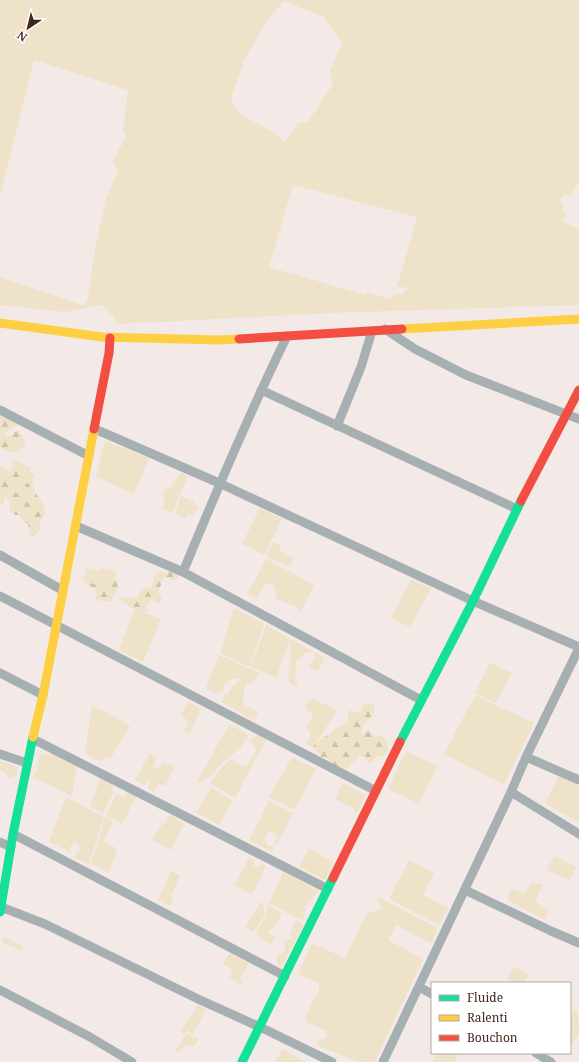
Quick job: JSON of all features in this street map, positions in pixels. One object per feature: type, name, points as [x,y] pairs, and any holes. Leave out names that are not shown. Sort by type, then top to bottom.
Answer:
[{"type":"street","points":[[0,323],[110,338],[218,340],[385,329],[579,319]]},
{"type":"street","points":[[385,329],[415,349],[466,375],[579,419]]},
{"type":"street","points":[[337,426],[361,367],[372,331]]},
{"type":"street","points":[[183,572],[219,483],[287,336]]},
{"type":"street","points":[[110,338],[109,353],[95,429],[62,590],[43,696],[27,763],[13,834],[1,906],[45,924],[198,999],[332,1062]]},
{"type":"street","points":[[261,390],[517,509]]},
{"type":"street","points":[[242,1062],[421,700],[473,601],[517,509],[568,414],[579,390]]},
{"type":"street","points":[[0,410],[89,456]]},
{"type":"street","points":[[95,429],[219,483],[473,601],[579,647],[575,665],[526,756],[511,792],[383,1062]]},
{"type":"street","points":[[76,526],[183,572],[421,700]]},
{"type":"street","points":[[0,555],[62,590]]},
{"type":"street","points":[[0,596],[376,791]]},
{"type":"street","points":[[0,673],[43,696]]},
{"type":"street","points":[[33,740],[328,889]]},
{"type":"street","points":[[0,754],[27,763]]},
{"type":"street","points":[[526,756],[579,780]]},
{"type":"street","points":[[511,792],[579,834]]},
{"type":"street","points":[[13,834],[285,976]]},
{"type":"street","points":[[0,842],[11,847]]},
{"type":"street","points":[[465,890],[551,931],[579,942]]},
{"type":"street","points":[[419,987],[431,993]]},
{"type":"street","points":[[0,990],[90,1037],[132,1062]]},
{"type":"street","points":[[538,1054],[551,1062]]},
{"type":"green space","points":[[0,0],[579,0],[579,182],[575,186],[571,197],[565,194],[561,198],[561,202],[564,204],[562,210],[568,214],[563,218],[563,222],[579,229],[579,305],[332,313],[119,324],[103,305],[65,312],[0,305],[0,277],[82,305],[87,302],[96,243],[106,199],[118,171],[112,161],[126,138],[123,129],[128,90],[34,60],[0,197]],"holes":[[[284,1],[324,17],[342,43],[330,71],[333,84],[308,122],[298,123],[284,143],[275,133],[238,113],[231,98],[246,56],[268,19]],[[293,185],[417,217],[397,286],[407,288],[403,294],[395,294],[390,299],[368,292],[365,295],[269,267]]]},
{"type":"green space","points":[[0,412],[18,425],[5,433],[7,436],[12,436],[15,431],[18,430],[24,440],[25,445],[16,452],[10,452],[0,447]]},
{"type":"green space","points":[[105,441],[149,458],[134,494],[96,477]]},
{"type":"green space","points":[[14,460],[31,468],[30,473],[35,475],[32,483],[30,482],[26,491],[30,500],[29,503],[15,492],[15,483],[20,473],[14,467],[10,472]]},
{"type":"green space","points":[[2,467],[9,472],[14,467],[20,473],[20,476],[15,483],[15,492],[29,503],[30,500],[25,485],[30,481],[37,496],[44,506],[45,512],[39,524],[40,529],[33,537],[30,535],[28,523],[24,523],[19,515],[15,515],[10,512],[9,506],[11,503],[7,498],[4,497],[4,503],[0,506],[0,468]]},
{"type":"green space","points":[[181,473],[188,476],[172,513],[162,508],[165,499],[163,497],[165,489],[171,487]]},
{"type":"green space","points":[[181,496],[195,502],[194,504],[199,507],[193,516],[189,514],[185,518],[175,514]]},
{"type":"green space","points":[[260,508],[282,519],[264,555],[242,544]]},
{"type":"green space","points":[[273,542],[281,546],[279,550],[294,558],[290,567],[266,556]]},
{"type":"green space","points":[[266,559],[314,585],[301,612],[297,607],[277,599],[274,585],[265,583],[257,598],[247,595]]},
{"type":"green space","points":[[86,568],[97,571],[102,568],[117,572],[116,578],[109,586],[109,590],[84,581],[83,579]]},
{"type":"green space","points":[[170,570],[178,574],[178,578],[176,580],[164,577],[158,590],[162,600],[156,603],[155,600],[152,599],[148,605],[145,605],[148,610],[147,612],[143,613],[138,609],[130,608],[119,599],[119,595],[124,598],[129,597],[137,599],[142,590],[151,588],[153,585],[153,578],[158,572],[162,571],[167,574]]},
{"type":"green space","points":[[115,579],[118,581],[118,587],[111,602],[96,600],[95,588],[91,587],[84,581],[109,590],[110,583]]},
{"type":"green space","points":[[411,580],[431,589],[410,627],[391,618]]},
{"type":"green space","points":[[234,608],[264,623],[250,667],[220,653]]},
{"type":"green space","points":[[135,609],[161,619],[143,662],[119,650]]},
{"type":"green space","points":[[266,625],[290,639],[276,678],[251,667]]},
{"type":"green space","points":[[291,639],[325,658],[318,670],[311,668],[310,671],[309,666],[314,660],[314,653],[306,652],[296,661],[295,681],[299,687],[290,684],[288,680],[291,649],[289,645]]},
{"type":"green space","points":[[219,655],[259,673],[254,683],[247,684],[244,690],[243,704],[258,712],[254,721],[222,702],[224,695],[229,693],[232,687],[240,679],[234,678],[225,683],[223,691],[215,693],[206,688]]},
{"type":"green space","points":[[492,663],[512,673],[496,703],[475,693],[488,666]]},
{"type":"green space","points":[[477,696],[534,723],[504,785],[444,754],[472,701]]},
{"type":"green space","points":[[313,699],[337,710],[313,748],[306,744],[311,737],[306,728],[313,718],[312,714],[306,709],[306,705],[309,700]]},
{"type":"green space","points":[[188,701],[201,709],[189,734],[184,731],[187,726],[187,720],[181,715]]},
{"type":"green space","points":[[371,703],[374,704],[373,713],[363,726],[361,734],[363,735],[366,731],[370,731],[373,736],[376,737],[380,735],[383,737],[388,746],[386,755],[383,757],[377,756],[371,763],[364,757],[359,756],[356,761],[351,763],[350,766],[343,772],[333,765],[330,759],[321,757],[314,747],[315,744],[329,735],[336,728],[346,724],[349,719],[348,712],[351,710],[358,713],[361,712],[362,706]]},
{"type":"green space","points":[[92,706],[105,711],[130,726],[110,759],[107,757],[102,761],[94,759],[85,753]]},
{"type":"green space","points":[[229,724],[249,735],[240,748],[218,767],[211,776],[196,784]]},
{"type":"green space","points":[[258,734],[267,738],[235,798],[210,783],[223,766],[232,759],[242,767],[247,765],[256,751],[253,743],[247,742]]},
{"type":"green space","points":[[406,751],[438,766],[419,804],[388,789]]},
{"type":"green space","points":[[150,753],[157,758],[153,766],[156,769],[164,762],[175,766],[165,786],[158,784],[154,792],[148,788],[149,780],[144,785],[135,780]]},
{"type":"green space","points":[[40,754],[60,756],[78,763],[72,796],[32,777],[36,772]]},
{"type":"green space","points":[[292,757],[316,769],[294,810],[269,797]]},
{"type":"green space","points":[[0,761],[18,767],[16,777],[13,776],[11,778],[7,778],[6,773],[0,770]]},
{"type":"green space","points":[[101,776],[114,784],[111,790],[114,792],[103,814],[90,806]]},
{"type":"green space","points":[[558,776],[579,786],[579,822],[545,804]]},
{"type":"green space","points":[[343,783],[366,795],[357,812],[355,812],[353,807],[335,799]]},
{"type":"green space","points":[[211,787],[233,801],[219,825],[196,812]]},
{"type":"green space","points":[[127,792],[136,797],[122,824],[106,816],[116,794],[124,798]]},
{"type":"green space","points":[[66,797],[104,817],[89,864],[74,857],[81,848],[77,843],[73,843],[69,849],[72,853],[49,842]]},
{"type":"green space","points":[[269,801],[293,813],[277,844],[274,843],[277,839],[275,834],[270,831],[266,835],[265,839],[267,845],[274,847],[271,852],[249,840]]},
{"type":"green space","points":[[170,815],[184,823],[171,850],[152,840],[163,823],[166,823],[166,819]]},
{"type":"green space","points":[[105,817],[113,821],[104,841],[117,849],[109,873],[91,864]]},
{"type":"green space","points":[[309,849],[334,862],[325,880],[299,867]]},
{"type":"green space","points":[[554,856],[576,867],[570,880],[547,870]]},
{"type":"green space","points":[[249,857],[255,860],[253,865],[259,868],[261,864],[266,866],[253,893],[248,893],[235,885]]},
{"type":"green space","points":[[409,860],[434,873],[423,895],[448,908],[439,925],[389,899]]},
{"type":"green space","points":[[171,870],[180,876],[171,896],[173,900],[171,905],[165,904],[158,900]]},
{"type":"green space","points":[[283,872],[319,891],[306,905],[303,921],[269,903]]},
{"type":"green space","points":[[531,883],[543,884],[535,901],[549,911],[545,920],[507,900],[511,889],[525,894]]},
{"type":"green space","points":[[378,897],[438,928],[431,943],[396,925],[388,940],[423,959],[375,1062],[358,1062],[316,1045],[318,1040],[326,1038],[327,1031],[306,1022],[305,1017],[319,990],[319,983],[298,975],[312,943],[345,958],[367,913],[381,909]]},
{"type":"green space","points":[[261,901],[263,903],[265,915],[253,932],[245,927]]},
{"type":"green space","points":[[267,905],[282,913],[275,926],[267,933],[276,937],[270,944],[255,934],[267,915]]},
{"type":"green space","points":[[296,920],[304,924],[281,967],[277,964],[276,957],[283,953],[285,948],[284,940],[292,939],[290,935]]},
{"type":"green space","points":[[4,937],[23,946],[21,950],[3,943]]},
{"type":"green space","points":[[230,953],[249,963],[240,978],[243,981],[241,985],[229,977],[233,970],[223,964]]},
{"type":"green space","points":[[514,967],[529,974],[525,982],[512,982],[507,978]]},
{"type":"green space","points":[[198,1004],[206,1009],[193,1034],[187,1030],[184,1034],[180,1032]]},
{"type":"green space","points":[[576,1008],[579,1020],[579,1032],[577,1038],[571,1045],[571,1012]]},
{"type":"green space","points":[[187,1033],[199,1039],[193,1047],[186,1045],[178,1053],[175,1051]]},
{"type":"green space","points":[[282,1049],[304,1061],[304,1062],[275,1062]]},
{"type":"green space","points":[[436,1054],[459,1054],[455,1062],[432,1062]]},
{"type":"traffic: fast","points":[[400,742],[473,601],[521,501]]},
{"type":"traffic: fast","points":[[0,912],[13,834],[33,737]]},
{"type":"traffic: fast","points":[[242,1062],[333,878]]},
{"type":"traffic: slow","points":[[402,329],[579,319]]},
{"type":"traffic: slow","points":[[0,323],[102,337],[218,340],[239,339]]},
{"type":"traffic: slow","points":[[33,737],[43,695],[94,429]]},
{"type":"traffic: jam","points":[[239,339],[402,329]]},
{"type":"traffic: jam","points":[[94,429],[109,353],[110,338]]},
{"type":"traffic: jam","points":[[521,501],[579,390]]},
{"type":"traffic: jam","points":[[333,878],[400,742]]}]
